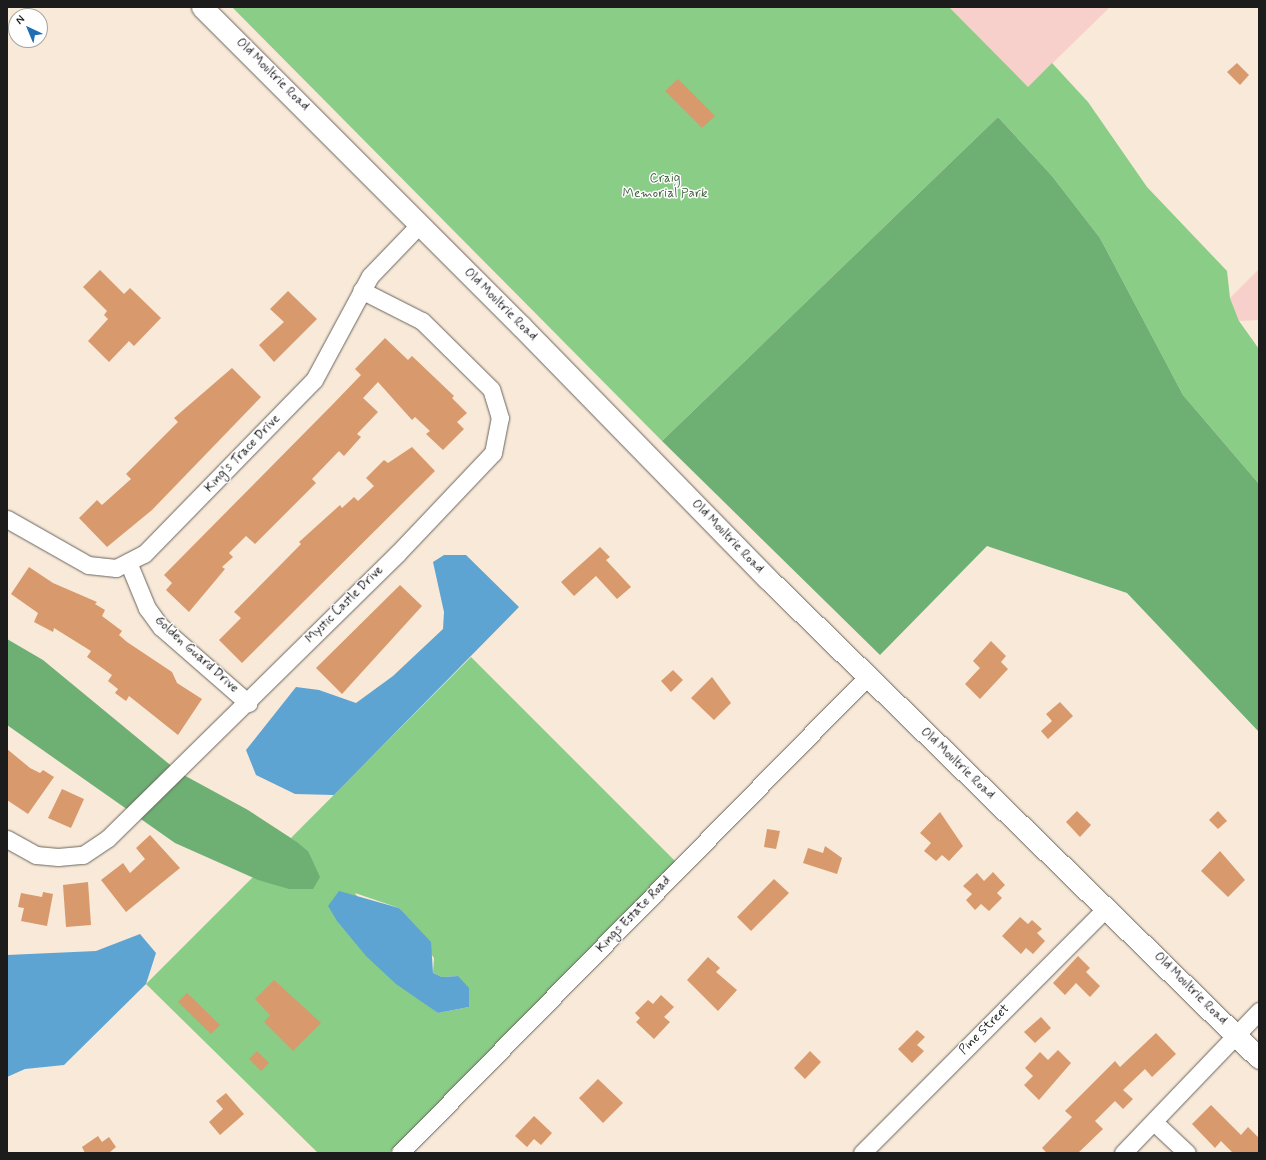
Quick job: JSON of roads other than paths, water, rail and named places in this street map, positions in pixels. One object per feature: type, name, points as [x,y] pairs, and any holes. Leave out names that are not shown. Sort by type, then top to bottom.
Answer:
[{"type":"main road","name":"Old Moultrie Road","points":[[202,7],[420,224],[867,677],[1107,907],[1259,1058]]},
{"type":"street","name":"King's Trace Drive","points":[[7,519],[88,565],[116,568],[144,554],[314,380],[335,346],[361,290],[420,224]]},
{"type":"street","name":"Mystic Castle Drive","points":[[7,839],[25,851],[46,857],[70,857],[94,849],[248,702],[494,453],[500,418],[491,389],[422,321],[361,290]]},
{"type":"street","name":"Golden Guard Drive","points":[[128,562],[147,608],[161,627],[248,702]]},
{"type":"street","name":"Kings Estate Road","points":[[400,1153],[867,677]]},
{"type":"street","name":"Pine Street","points":[[862,1153],[1107,907]]},
{"type":"street","points":[[1123,1153],[1154,1122],[1235,1034],[1259,1011]]},
{"type":"street","points":[[1154,1122],[1187,1153]]},
{"type":"water","points":[[444,555],[466,555],[519,607],[334,795],[295,794],[256,775],[246,750],[296,687],[319,690],[356,703],[393,676],[443,629],[444,612],[433,562]]},
{"type":"water","points":[[339,891],[399,908],[431,942],[433,973],[442,977],[458,976],[469,988],[469,1007],[438,1013],[396,984],[366,956],[337,921],[328,906]]},
{"type":"water","points":[[140,934],[156,953],[146,984],[64,1065],[25,1069],[7,1077],[7,955],[96,951]]},
{"type":"park label","name":"Craig Memorial Park","points":[[665,188]]}]
